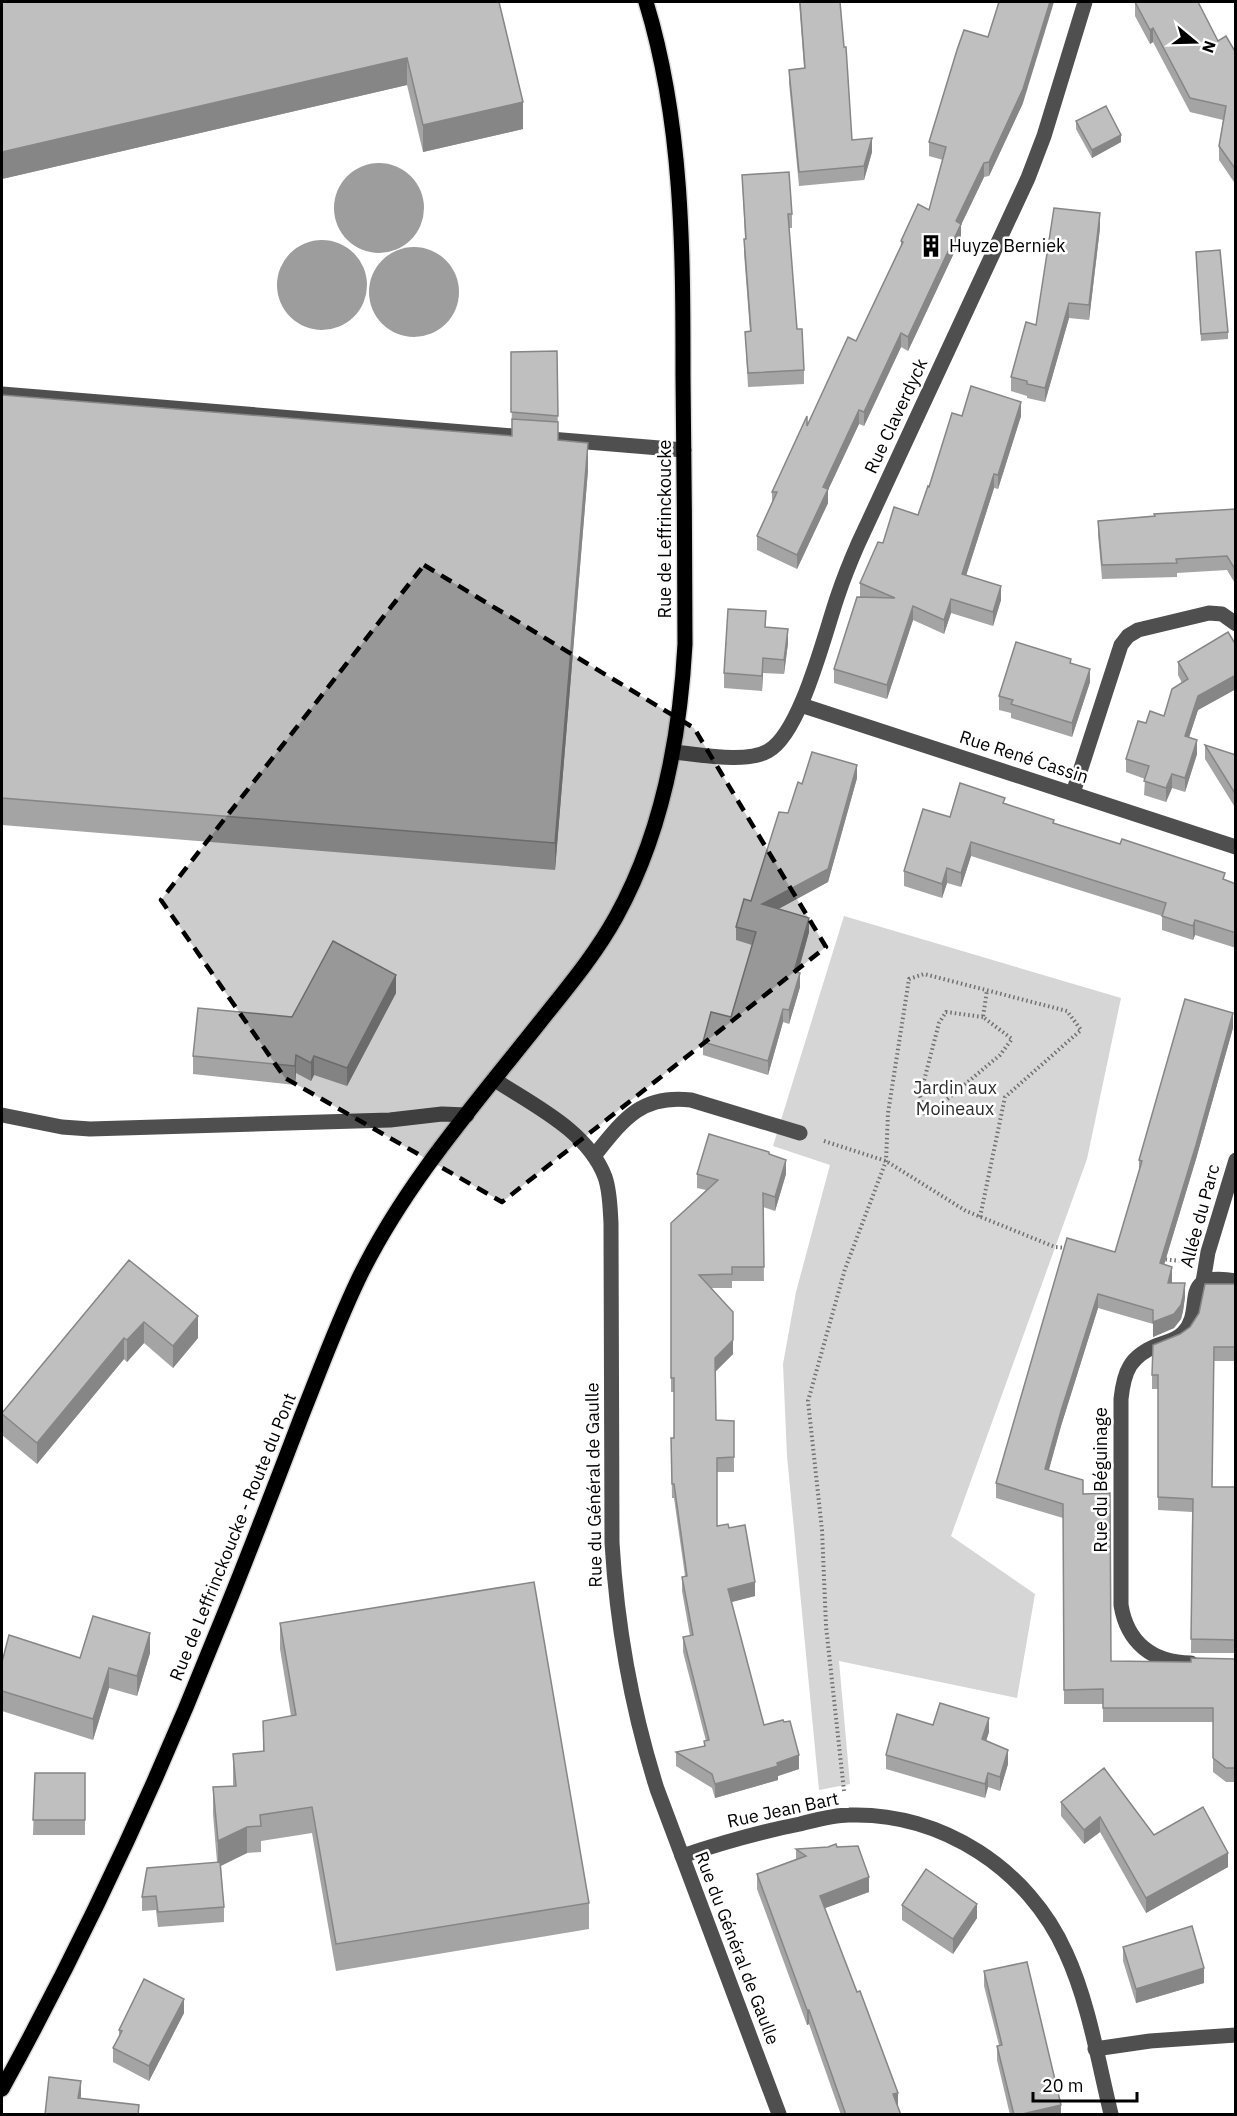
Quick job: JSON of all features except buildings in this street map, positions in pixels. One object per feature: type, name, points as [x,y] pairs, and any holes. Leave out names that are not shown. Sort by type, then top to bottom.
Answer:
[{"type":"main road","name":"Rue de Leffrinckoucke","points":[[539,1023],[598,946],[627,896],[644,857],[659,812],[673,752],[681,697],[685,644],[683,246],[679,180],[662,68],[646,2]]},
{"type":"main road","name":"Rue de Leffrinckoucke - Route du Pont","points":[[2,2089],[82,1933],[167,1752],[339,1323],[359,1279],[406,1197],[539,1023]]},
{"type":"street","name":"Rue Claverdyck","points":[[673,752],[733,757],[760,754],[768,751],[780,741],[791,725],[801,705],[858,544],[1028,178],[1044,136],[1085,2]]},
{"type":"street","points":[[2,394],[684,450]]},
{"type":"street","points":[[1073,793],[1121,645],[1128,636],[1143,628],[1209,613],[1226,616],[1236,624]]},
{"type":"street","name":"Rue René Cassin","points":[[801,705],[1236,847]]},
{"type":"street","name":"Rue du Général de Gaulle","points":[[495,1080],[561,1124],[594,1155],[605,1178],[610,1214],[612,1543],[615,1589],[631,1684],[643,1740],[657,1789],[779,2115]]},
{"type":"street","points":[[594,1155],[632,1112],[657,1100],[674,1098],[691,1100],[800,1133]]},
{"type":"street","points":[[2,1115],[90,1129],[378,1121],[442,1114],[467,1115]]},
{"type":"street","name":"Allée du Parc","points":[[1203,1282],[1205,1264],[1236,1160]]},
{"type":"street","points":[[1203,1282],[1212,1279],[1236,1281]]},
{"type":"street","name":"Rue du Béguinage","points":[[1203,1282],[1197,1287],[1190,1324],[1184,1332],[1177,1338],[1141,1354],[1125,1372],[1121,1399],[1121,1605],[1127,1628],[1142,1647],[1151,1654],[1172,1662],[1205,1663]]},
{"type":"street","name":"Rue Jean Bart","points":[[682,1856],[743,1836],[847,1815],[888,1817],[928,1828],[986,1855],[1003,1868],[1032,1897],[1066,1951],[1081,1990],[1111,2115]]},
{"type":"street","points":[[1095,2049],[1150,2041],[1236,2035]]},
{"type":"path","points":[[847,1815],[826,1626],[822,1530],[808,1401],[845,1269],[886,1161],[888,1113],[909,979],[924,974],[1066,1011],[1081,1030],[1005,1097],[980,1217]]},
{"type":"path","points":[[984,1017],[987,990]]},
{"type":"path","points":[[946,1012],[984,1017],[1012,1039],[1000,1055],[926,1117],[920,1096],[939,1023],[946,1012]]},
{"type":"path","points":[[800,1133],[886,1161],[966,1211],[980,1217],[1055,1247],[1078,1249]]},
{"type":"path","points":[[1159,1258],[1205,1264]]},
{"type":"highlighted area","points":[[424,565],[694,728],[826,947],[502,1202],[285,1078],[161,900]]},
{"type":"green space","name":"Jardin aux Moineaux","points":[[844,916],[1121,998],[1087,1159],[951,1536],[1035,1594],[1017,1698],[839,1661],[850,1784],[819,1790],[787,1456],[783,1364],[796,1292],[830,1165],[773,1146]]},
{"type":"shaded area","points":[[379,163],[396,166],[411,176],[421,191],[424,208],[421,225],[411,240],[396,250],[379,253],[362,250],[347,240],[337,225],[334,208],[337,191],[347,176],[362,166]]},
{"type":"shaded area","points":[[322,240],[339,243],[354,253],[364,268],[367,285],[364,302],[354,317],[339,327],[322,330],[305,327],[290,317],[280,302],[277,285],[280,268],[290,253],[305,243]]},
{"type":"shaded area","points":[[414,247],[431,250],[446,260],[456,275],[459,292],[456,309],[446,324],[431,334],[414,337],[397,334],[382,324],[372,309],[369,292],[372,275],[382,260],[397,250]]},
{"type":"place","name":"Huyze Berniek","points":[[931,246]]}]
